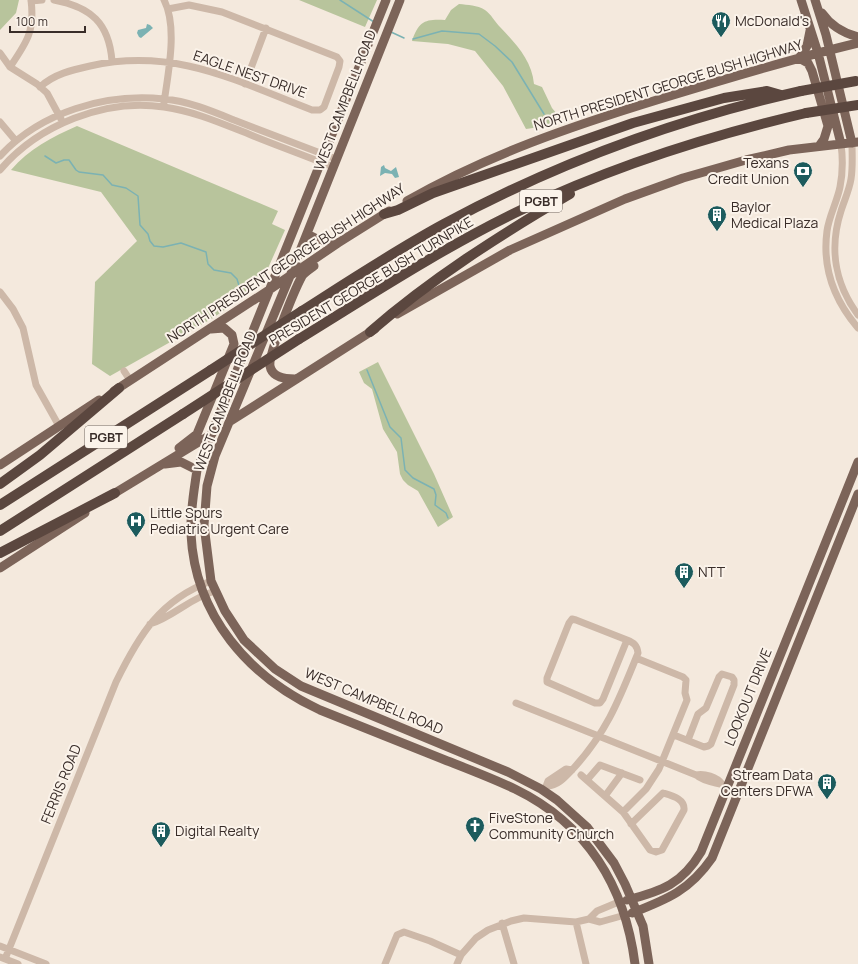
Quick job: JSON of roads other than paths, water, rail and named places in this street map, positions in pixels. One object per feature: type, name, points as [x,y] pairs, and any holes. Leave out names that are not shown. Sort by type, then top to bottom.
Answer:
[{"type":"highway","name":"PRESIDENT GEORGE BUSH TURNPIKE","points":[[0,505],[302,311],[419,238],[526,183],[593,154],[662,129],[715,113],[802,91],[857,81]]},
{"type":"highway","points":[[384,214],[398,210],[433,193],[633,123],[724,98],[767,92],[783,96]]},
{"type":"highway","name":"PRESIDENT GEORGE BUSH TURNPIKE","points":[[0,531],[299,339],[404,274],[462,240],[521,210],[613,170],[748,126],[806,113],[858,105]]},
{"type":"highway","points":[[370,332],[396,310],[481,249],[523,222],[613,170]]},
{"type":"highway","points":[[0,484],[40,455],[119,388]]},
{"type":"highway","points":[[0,553],[115,493]]},
{"type":"main road","name":"WEST CAMPBELL ROAD","points":[[386,0],[210,434],[197,470],[192,502],[191,533],[194,556],[202,589],[216,620],[234,646],[261,674],[291,696],[320,710],[502,783],[536,801],[568,826],[594,854],[607,873],[621,901],[635,964]]},
{"type":"main road","name":"WEST CAMPBELL ROAD","points":[[400,0],[290,276],[216,454],[207,486],[204,538],[211,581],[236,629],[244,640],[275,669],[302,686],[546,788],[596,837],[614,863],[632,899],[643,926],[648,964]]},
{"type":"main road","points":[[801,0],[818,53],[841,144]]},
{"type":"main road","points":[[816,4],[827,20],[835,27],[858,37]]},
{"type":"main road","points":[[0,568],[115,493],[410,306],[510,250],[618,202],[683,178],[746,160],[819,146],[855,143],[816,4]]},
{"type":"main road","points":[[810,27],[807,46],[800,58],[808,63],[812,71],[828,126],[824,139],[819,146]]},
{"type":"main road","name":"NORTH PRESIDENT GEORGE BUSH HIGHWAY","points":[[0,465],[269,290],[338,243],[384,214],[440,182],[501,153],[612,114],[800,58],[858,43]]},
{"type":"main road","points":[[307,234],[319,240],[338,243]]},
{"type":"main road","points":[[296,379],[278,376],[273,372],[270,366],[273,348],[303,275],[338,243]]},
{"type":"main road","points":[[160,465],[197,434],[234,344],[232,335],[224,328],[206,331]]},
{"type":"main road","points":[[160,465],[181,462],[197,470]]},
{"type":"main road","name":"LOOKOUT DRIVE","points":[[621,901],[632,899],[673,884],[691,868],[701,852],[724,785],[770,680],[858,462]]},
{"type":"main road","name":"LOOKOUT DRIVE","points":[[625,915],[678,893],[687,887],[707,865],[716,850],[858,494]]},
{"type":"main road","points":[[770,680],[781,685]]},
{"type":"main road","points":[[724,785],[739,791]]},
{"type":"main road","points":[[536,801],[546,788]]},
{"type":"main road","points":[[643,926],[645,914],[650,905]]},
{"type":"street","points":[[10,67],[19,54],[32,27],[33,19],[31,0],[42,0]]},
{"type":"street","points":[[54,0],[88,13],[100,22],[109,39],[112,61]]},
{"type":"street","points":[[163,107],[171,37],[168,9],[164,0]]},
{"type":"street","points":[[168,9],[189,5],[200,7],[222,12],[266,28],[245,84]]},
{"type":"street","name":"EAGLE NEST DRIVE","points":[[40,87],[57,75],[68,71],[112,61],[132,60],[168,62],[196,66],[312,110],[320,110],[324,107],[339,67],[340,62],[337,57],[266,28]]},
{"type":"street","points":[[0,53],[10,67],[40,87],[52,100],[63,122]]},
{"type":"street","points":[[0,156],[16,141],[59,115],[94,103],[124,98],[164,99],[211,110],[335,163]]},
{"type":"street","points":[[0,170],[10,159],[31,141],[63,122],[104,110],[127,106],[163,107],[222,123],[323,158]]},
{"type":"street","points":[[0,122],[16,141]]},
{"type":"street","points":[[222,123],[243,123]]},
{"type":"street","points":[[855,143],[851,180],[836,230],[834,259],[842,288],[849,303],[858,315]]},
{"type":"street","points":[[841,144],[843,172],[827,231],[826,260],[836,297],[848,317],[858,328]]},
{"type":"street","points":[[826,260],[834,259]]},
{"type":"street","points":[[0,292],[13,308],[23,328],[36,385],[58,426]]},
{"type":"street","points":[[124,371],[130,380]]},
{"type":"street","name":"FERRIS ROAD","points":[[202,589],[211,581]]},
{"type":"street","name":"FERRIS ROAD","points":[[2,958],[8,949],[116,682],[128,659],[159,612],[187,592],[202,589],[215,590]]},
{"type":"street","points":[[546,788],[552,786],[556,779],[569,775],[600,737],[612,715],[638,653],[637,647],[634,643],[627,640],[572,619],[569,623],[547,682],[595,703],[600,703],[603,700],[627,640]]},
{"type":"street","points":[[623,812],[646,789],[663,762],[686,704],[686,680],[636,658]]},
{"type":"street","points":[[674,735],[704,747],[711,744],[734,685],[734,680],[732,677],[722,674],[719,677],[706,708],[698,714],[688,740]]},
{"type":"street","points":[[516,703],[696,775],[717,785],[724,785]]},
{"type":"street","points":[[587,780],[600,765],[640,780]]},
{"type":"street","points":[[605,796],[622,773]]},
{"type":"street","points":[[581,775],[623,812],[631,824],[650,850],[656,852],[662,850],[684,810],[684,804],[682,801],[664,793],[631,824]]},
{"type":"street","points":[[589,920],[597,912],[621,901]]},
{"type":"street","points":[[457,964],[461,955],[476,938],[502,923],[524,918],[576,922],[589,920],[600,922],[625,915]]},
{"type":"street","points":[[576,922],[586,964]]},
{"type":"street","points":[[502,923],[514,964]]},
{"type":"street","points":[[385,964],[397,935],[404,932],[419,936],[461,955]]},
{"type":"street","points":[[0,946],[46,964]]},
{"type":"street","points":[[2,958],[18,964]]},
{"type":"water","points":[[147,24],[153,28],[141,38],[139,37],[137,33],[138,30],[146,28]]},
{"type":"water","points":[[384,165],[385,168],[391,171],[396,167],[399,177],[395,178],[392,174],[385,173],[380,176],[381,167]]},
{"type":"waterway","points":[[340,0],[374,22]]},
{"type":"waterway","points":[[413,39],[442,31],[479,34],[495,46],[512,62],[544,114]]},
{"type":"waterway","points":[[391,32],[404,38]]},
{"type":"waterway","points":[[45,156],[56,163],[69,160],[79,172],[103,175],[112,185],[126,188],[138,196],[140,225],[148,234],[150,241],[154,246],[163,247],[181,243],[206,252],[208,264],[214,270],[231,273],[237,279],[241,292]]},
{"type":"waterway","points":[[367,370],[390,427],[401,438],[405,470],[413,478],[434,489],[436,495],[435,505],[446,513],[448,518]]},
{"type":"place","name":"McDonald's","points":[[721,38]]},
{"type":"place","name":"Texans Credit Union","points":[[803,188]]},
{"type":"place","name":"Baylor Medical Plaza","points":[[717,232]]},
{"type":"place","name":"Little Spurs Pediatric Urgent Care","points":[[136,538]]},
{"type":"place","name":"NTT","points":[[684,589]]},
{"type":"place","name":"Stream Data Centers DFWA","points":[[827,800]]},
{"type":"place","name":"FiveStone Community Church","points":[[475,843]]},
{"type":"place","name":"Digital Realty","points":[[161,848]]}]
